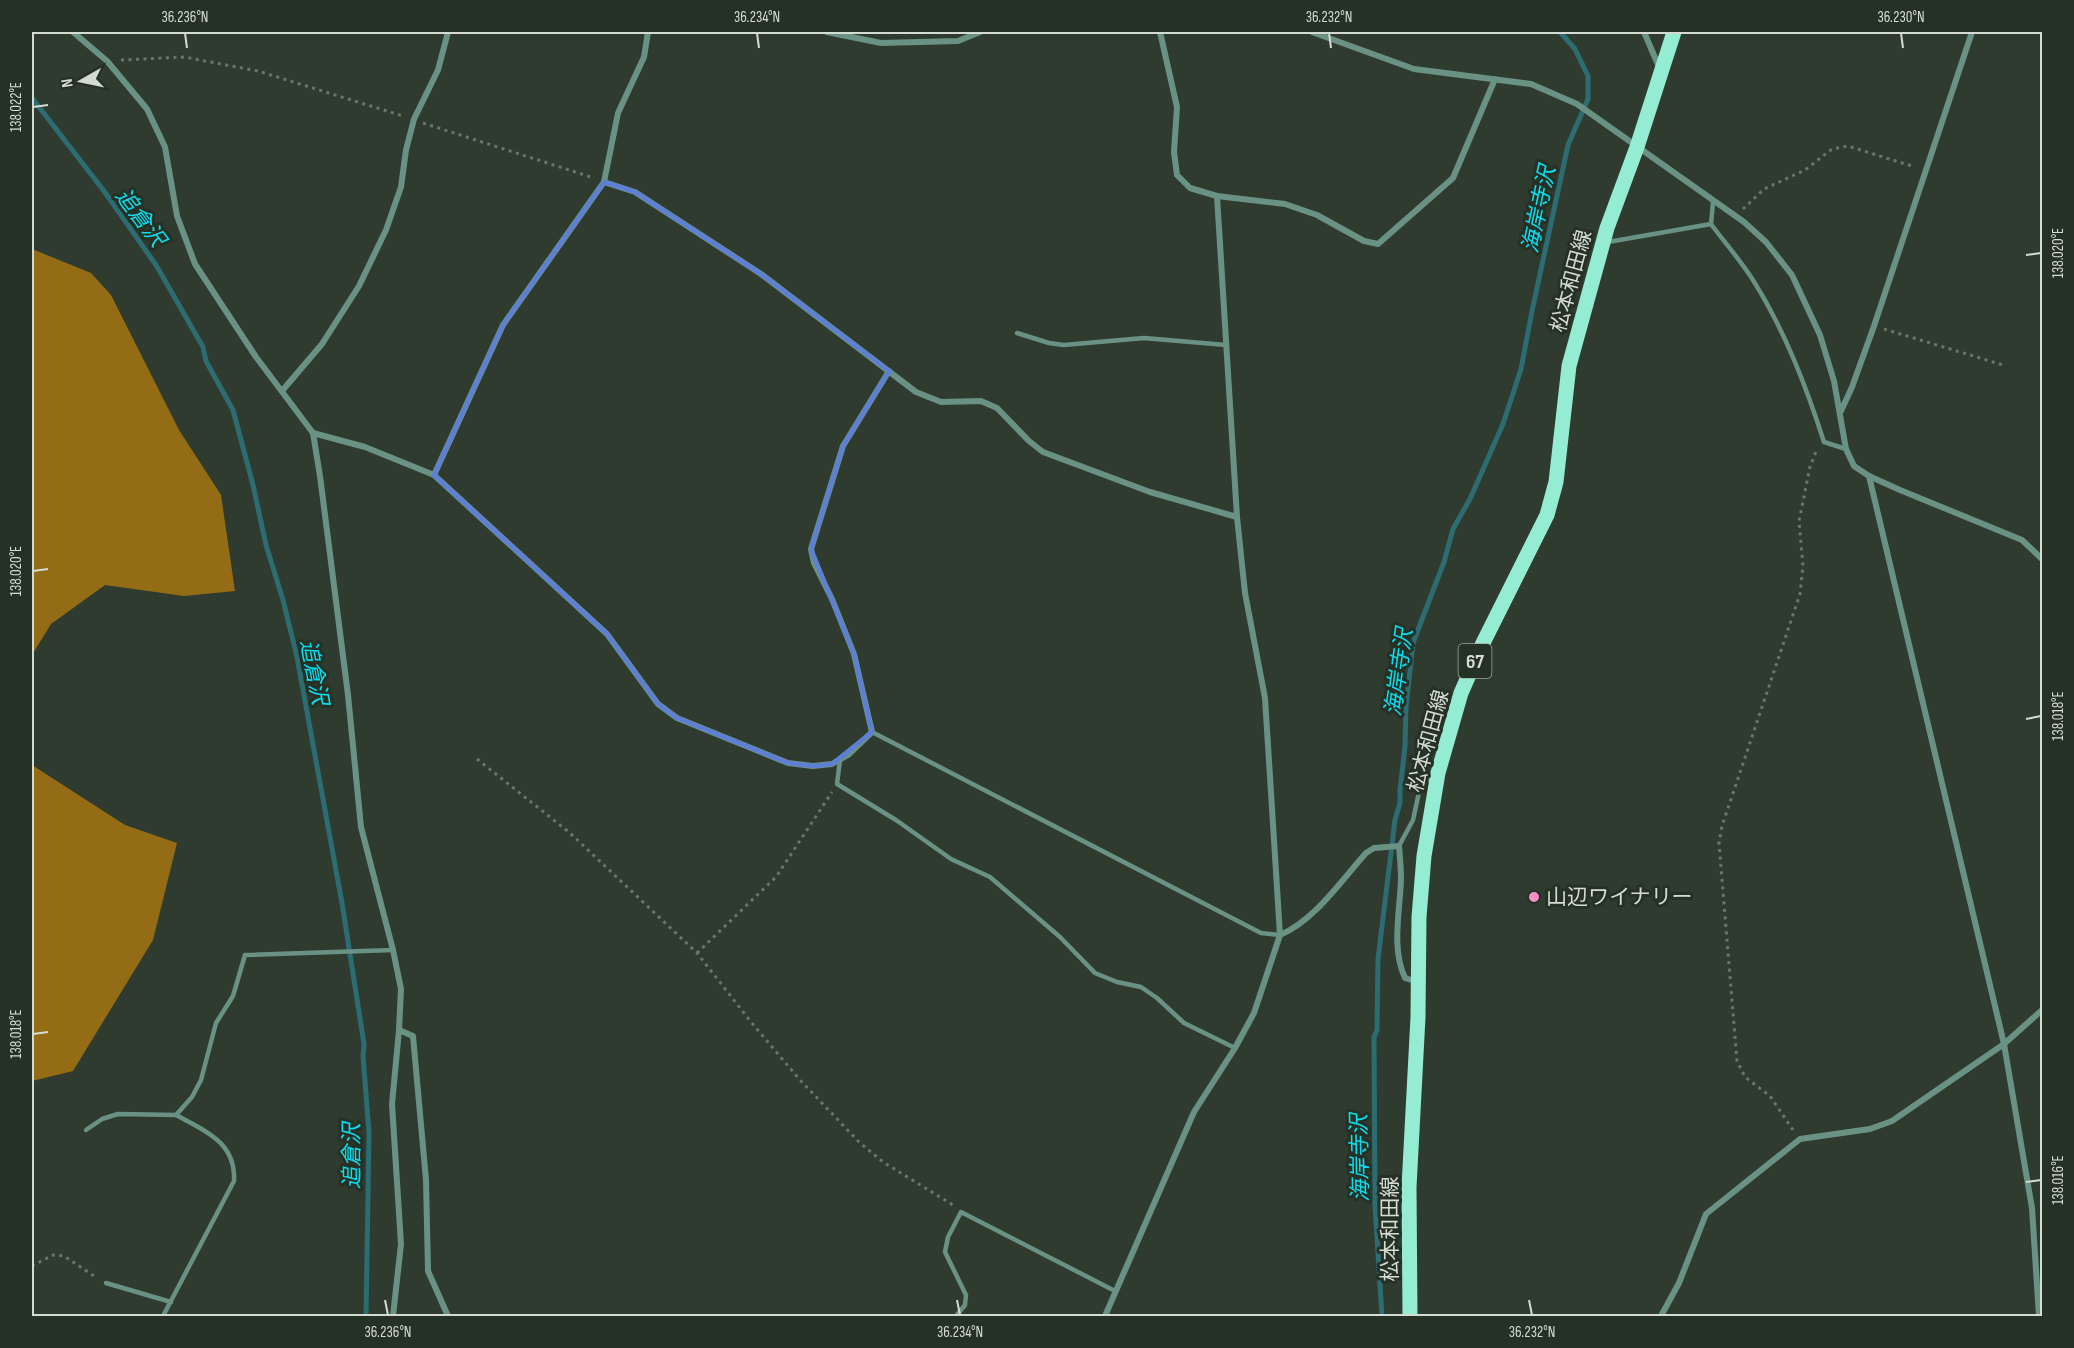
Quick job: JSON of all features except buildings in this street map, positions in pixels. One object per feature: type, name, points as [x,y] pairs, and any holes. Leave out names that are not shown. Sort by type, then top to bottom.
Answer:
[{"type":"main road","name":"松本和田線","points":[[1410,1317],[1411,1283],[1408,1242],[1418,1017],[1419,917],[1424,856],[1438,774],[1461,693],[1483,643],[1547,515],[1556,482],[1569,366],[1603,243],[1674,32]]},
{"type":"street","points":[[73,32],[107,61],[147,109],[165,147],[177,216],[195,264],[256,357],[313,434],[348,695],[361,827],[401,989],[392,1104],[401,1244],[393,1317]]},
{"type":"street","points":[[282,391],[322,344],[359,286],[386,230],[401,187],[406,150],[414,119],[438,69],[448,32]]},
{"type":"street","points":[[434,475],[503,325],[604,182],[618,113],[644,57],[648,32]]},
{"type":"street","points":[[827,32],[881,43],[958,41],[980,32]]},
{"type":"street","points":[[1160,32],[1176,107],[1174,152],[1177,175],[1190,188],[1217,196],[1285,204],[1317,215],[1365,241],[1378,244],[1453,178],[1495,79]]},
{"type":"street","points":[[1312,32],[1414,69],[1531,84],[1577,104],[1735,216],[1766,242],[1792,275],[1820,335],[1834,381],[1846,449],[1854,466],[1869,476],[2022,540],[2043,559]]},
{"type":"street","points":[[1644,32],[1660,70]]},
{"type":"street","points":[[1840,412],[1852,387],[1874,326],[1972,32]]},
{"type":"street","points":[[604,182],[635,192],[761,274],[916,392],[941,402],[981,401],[997,408],[1043,452],[1150,492],[1237,517]]},
{"type":"street","points":[[1105,1317],[1194,1112],[1235,1048],[1254,1013],[1280,935],[1265,698],[1245,593],[1237,517],[1217,196]]},
{"type":"street","points":[[313,434],[365,447],[434,475],[607,634],[658,704],[677,718],[788,762],[813,766],[832,764],[848,755],[872,732],[854,654],[814,562],[811,549],[843,446],[889,371]]},
{"type":"street","points":[[1869,476],[2004,1044],[2032,1208],[2039,1317]]},
{"type":"street","points":[[1280,935],[1294,929],[1311,914],[1366,853],[1374,848],[1399,846],[1401,876],[1397,946],[1405,978],[1418,982]]},
{"type":"street","points":[[1661,1317],[1679,1283],[1707,1214],[1800,1139],[1870,1129],[1892,1121],[2004,1044],[2043,1010]]},
{"type":"street","points":[[399,1030],[413,1036],[426,1180],[428,1271],[448,1317]]},
{"type":"lane","points":[[1713,202],[1711,224],[1753,280],[1780,330],[1803,378],[1824,442],[1846,449]]},
{"type":"lane","points":[[1603,243],[1711,224]]},
{"type":"lane","points":[[1017,333],[1064,345],[1144,338],[1226,345]]},
{"type":"lane","points":[[872,732],[1261,933],[1280,935]]},
{"type":"lane","points":[[840,760],[837,784],[896,820],[951,859],[990,877],[1060,937],[1095,973],[1117,982],[1141,987],[1184,1023],[1235,1048]]},
{"type":"lane","points":[[1399,846],[1413,820],[1420,783],[1438,774]]},
{"type":"lane","points":[[176,1115],[192,1097],[201,1080],[216,1023],[234,996],[245,955],[393,950]]},
{"type":"lane","points":[[86,1130],[102,1119],[118,1114],[176,1115],[213,1134],[231,1158],[235,1171],[234,1181],[163,1317]]},
{"type":"lane","points":[[956,1317],[965,1305],[966,1295],[945,1252],[948,1237],[961,1212],[1115,1292]]},
{"type":"lane","points":[[106,1283],[171,1302]]},
{"type":"path","points":[[107,61],[184,57],[258,71],[414,119],[604,182]]},
{"type":"path","points":[[1735,216],[1764,189],[1805,170],[1832,149],[1848,146],[1924,171]]},
{"type":"path","points":[[1874,326],[2003,365]]},
{"type":"path","points":[[1800,1139],[1770,1096],[1745,1077],[1737,1061],[1719,843],[1722,826],[1800,594],[1803,566],[1799,521],[1810,467],[1817,450],[1824,442]]},
{"type":"path","points":[[477,759],[570,833],[698,953],[751,1022],[800,1080],[859,1142],[883,1162],[950,1202],[961,1212]]},
{"type":"path","points":[[698,953],[776,876],[837,784]]},
{"type":"path","points":[[32,1266],[53,1255],[64,1256],[106,1283]]},
{"type":"highlighted area","points":[[604,182],[635,192],[761,274],[889,371],[843,446],[811,549],[854,654],[872,732],[832,764],[813,766],[788,763],[677,718],[658,704],[607,634],[434,475],[503,325]]},
{"type":"shaded area","points":[[32,249],[91,273],[111,295],[179,430],[221,495],[235,591],[184,596],[105,585],[51,624],[32,655]]},
{"type":"shaded area","points":[[32,765],[125,825],[177,843],[153,940],[73,1071],[32,1081]]},
{"type":"waterway","name":"海岸寺沢","points":[[1382,1316],[1375,1206],[1374,1037],[1377,1030],[1378,959],[1395,820],[1400,803],[1413,643],[1444,562],[1453,529],[1470,499],[1503,424],[1521,369],[1568,145],[1588,99],[1588,76],[1575,49],[1560,32]]},
{"type":"waterway","name":"追倉沢","points":[[32,98],[104,191],[156,265],[203,347],[206,361],[233,410],[266,545],[297,657],[342,903],[364,1044],[369,1133],[366,1316]]},
{"type":"place","name":"山辺ワイナリー","points":[[1534,897]]}]
